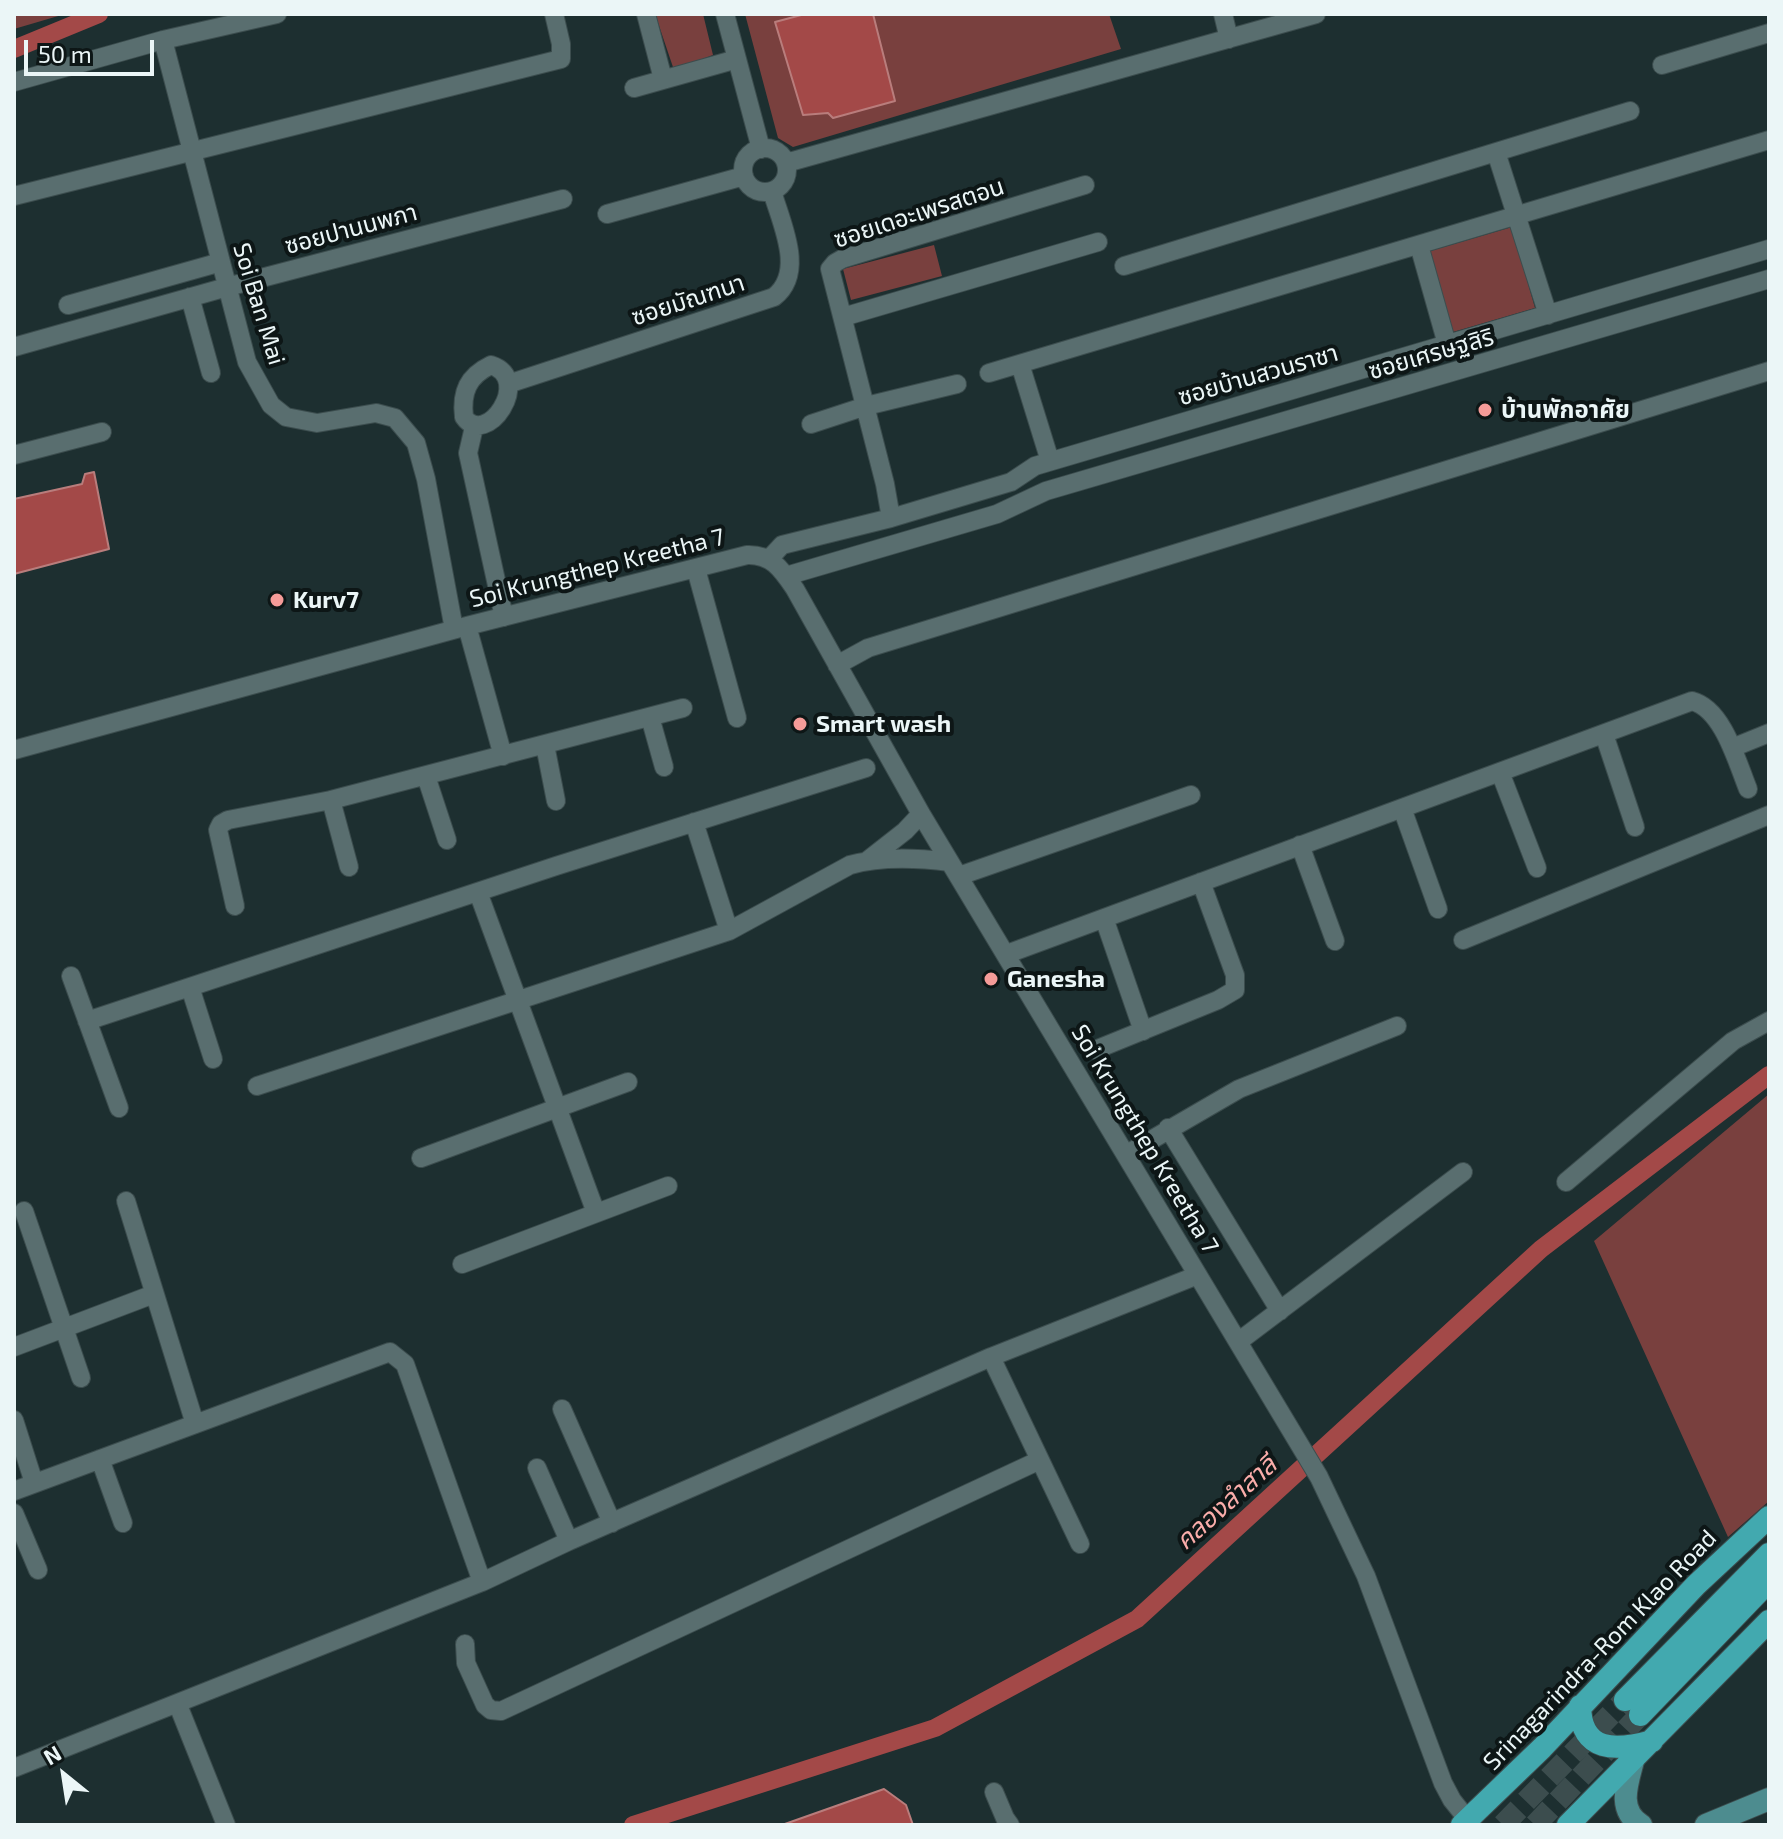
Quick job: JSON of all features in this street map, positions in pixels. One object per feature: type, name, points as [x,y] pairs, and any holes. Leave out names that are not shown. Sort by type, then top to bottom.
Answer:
[{"type":"main road","name":"Srinagarindra-Rom Klao Road","points":[[1468,1823],[1696,1585],[1769,1517]]},
{"type":"main road","points":[[1769,1554],[1633,1708],[1769,1581]]},
{"type":"main road","points":[[1568,1825],[1769,1621]]},
{"type":"main road","points":[[1580,1706],[1581,1725],[1595,1741],[1603,1745],[1615,1749],[1628,1748],[1653,1741]]},
{"type":"main road","points":[[1633,1761],[1625,1802],[1631,1819],[1641,1825]]},
{"type":"main road","points":[[1706,1825],[1769,1799]]},
{"type":"street","points":[[14,82],[163,40],[277,14]]},
{"type":"street","points":[[14,196],[561,59],[554,14]]},
{"type":"street","points":[[646,14],[663,79]]},
{"type":"street","points":[[725,14],[761,149]]},
{"type":"street","points":[[1223,14],[1229,39]]},
{"type":"street","points":[[786,163],[1316,14]]},
{"type":"street","points":[[1662,65],[1769,33]]},
{"type":"street","name":"Soi Ban Mai","points":[[163,40],[247,362],[271,405],[286,417],[317,423],[376,413],[395,418],[416,443],[460,628],[503,756]]},
{"type":"street","points":[[634,88],[737,59]]},
{"type":"street","points":[[1124,266],[1630,111]]},
{"type":"street","points":[[989,373],[1769,140]]},
{"type":"street","points":[[761,149],[773,150],[786,163],[783,183],[772,191],[752,188],[744,176],[745,162],[754,151],[761,149]]},
{"type":"street","points":[[1496,152],[1548,315]]},
{"type":"street","points":[[607,214],[744,176]]},
{"type":"street","name":"ซอยเดอะเพรสตอน","points":[[891,518],[830,269],[835,263],[1085,185]]},
{"type":"street","name":"ซอยมัณฑนา","points":[[508,384],[774,297],[784,290],[789,280],[790,265],[772,191]]},
{"type":"street","name":"ซอยปานนพภา","points":[[14,347],[227,287],[563,199]]},
{"type":"street","points":[[843,317],[1098,242]]},
{"type":"street","points":[[1419,245],[1447,344]]},
{"type":"street","name":"ซอยบ้านสวนราชา","points":[[769,559],[782,545],[891,518],[1011,482],[1035,466],[1050,461],[1769,249]]},
{"type":"street","points":[[68,305],[221,262]]},
{"type":"street","name":"ซอยเศรษฐสิริ","points":[[786,576],[997,514],[1046,491],[1769,279]]},
{"type":"street","points":[[190,297],[211,373]]},
{"type":"street","points":[[1020,364],[1050,461]]},
{"type":"street","points":[[491,365],[501,368],[508,384],[506,401],[496,416],[474,427],[464,417],[466,389],[474,376],[491,365]]},
{"type":"street","points":[[837,665],[868,648],[1769,371]]},
{"type":"street","points":[[811,424],[866,406],[957,384]]},
{"type":"street","points":[[474,427],[468,453],[504,617]]},
{"type":"street","points":[[14,455],[102,432]]},
{"type":"street","name":"Soi Krungthep Kreetha 7","points":[[14,750],[460,628],[747,555],[769,559],[786,576],[921,814],[1319,1477],[1366,1576],[1443,1783],[1468,1823]]},
{"type":"street","points":[[696,569],[737,718]]},
{"type":"street","points":[[1007,954],[1692,701],[1704,704],[1713,714],[1732,748],[1748,789]]},
{"type":"street","points":[[235,906],[218,830],[228,820],[331,800],[683,708]]},
{"type":"street","points":[[650,717],[664,767]]},
{"type":"street","points":[[1732,748],[1769,733]]},
{"type":"street","points":[[1604,734],[1635,827]]},
{"type":"street","points":[[545,745],[556,801]]},
{"type":"street","points":[[87,1021],[866,768]]},
{"type":"street","points":[[1500,772],[1537,868]]},
{"type":"street","points":[[426,776],[447,840]]},
{"type":"street","points":[[257,1086],[729,931],[850,865],[868,860],[920,858],[954,869],[1191,795]]},
{"type":"street","points":[[331,800],[349,867]]},
{"type":"street","points":[[1402,808],[1438,909]]},
{"type":"street","points":[[868,860],[921,814]]},
{"type":"street","points":[[1463,940],[1769,815]]},
{"type":"street","points":[[694,822],[729,931]]},
{"type":"street","points":[[1300,845],[1335,941]]},
{"type":"street","points":[[1095,1050],[1218,1000],[1235,990],[1235,975],[1201,882]]},
{"type":"street","points":[[478,892],[596,1213]]},
{"type":"street","points":[[1104,918],[1143,1031]]},
{"type":"street","points":[[71,976],[119,1108]]},
{"type":"street","points":[[190,987],[213,1059]]},
{"type":"street","points":[[1566,1182],[1733,1041],[1769,1021]]},
{"type":"street","points":[[1127,1154],[1239,1089],[1397,1026]]},
{"type":"street","points":[[421,1158],[628,1082]]},
{"type":"street","points":[[1168,1128],[1280,1311]]},
{"type":"street","points":[[1238,1342],[1463,1172]]},
{"type":"street","points":[[462,1264],[668,1186]]},
{"type":"street","points":[[126,1201],[195,1424]]},
{"type":"street","points":[[24,1211],[81,1378]]},
{"type":"street","points":[[14,1768],[482,1582],[991,1357],[1198,1275]]},
{"type":"street","points":[[14,1347],[154,1294]]},
{"type":"street","points":[[14,1491],[390,1352],[405,1364],[482,1582]]},
{"type":"street","points":[[991,1357],[1080,1544]]},
{"type":"street","points":[[562,1409],[612,1523]]},
{"type":"street","points":[[14,1420],[34,1483]]},
{"type":"street","points":[[100,1459],[123,1523]]},
{"type":"street","points":[[465,1644],[466,1663],[485,1705],[491,1710],[501,1711],[1040,1460]]},
{"type":"street","points":[[537,1468],[569,1541]]},
{"type":"street","points":[[14,1513],[38,1570]]},
{"type":"street","points":[[178,1705],[226,1825]]},
{"type":"street","points":[[994,1792],[1010,1825]]},
{"type":"shaded area","points":[[14,14],[65,14],[14,29]]},
{"type":"shaded area","points":[[655,14],[703,14],[713,55],[674,70]]},
{"type":"shaded area","points":[[745,14],[1109,14],[1121,49],[793,147],[778,138]]},
{"type":"shaded area","points":[[805,14],[873,14],[895,101],[833,118],[828,113],[803,115],[775,22]]},
{"type":"shaded area","points":[[1512,227],[1535,308],[1453,332],[1430,251]]},
{"type":"shaded area","points":[[934,245],[942,276],[851,300],[843,269]]},
{"type":"shaded area","points":[[94,472],[109,549],[14,574],[14,499],[82,484],[85,474]]},
{"type":"shaded area","points":[[1769,1094],[1769,1501],[1728,1537],[1594,1241]]},
{"type":"shaded area","points":[[884,1789],[906,1805],[913,1825],[782,1825]]},
{"type":"waterway","points":[[14,49],[99,14]]},
{"type":"waterway","name":"คลองลำสาลี","points":[[633,1825],[935,1728],[1137,1619],[1541,1249],[1769,1075]]},
{"type":"tunnel","points":[[1503,1825],[1625,1700]]},
{"type":"tunnel","points":[[1535,1825],[1640,1715]]},
{"type":"place","name":"บ้านพักอาศัย","points":[[1485,410]]},
{"type":"place","name":"Kurv7","points":[[277,600]]},
{"type":"place","name":"Smart wash","points":[[800,724]]},
{"type":"place","name":"Ganesha","points":[[991,979]]}]
